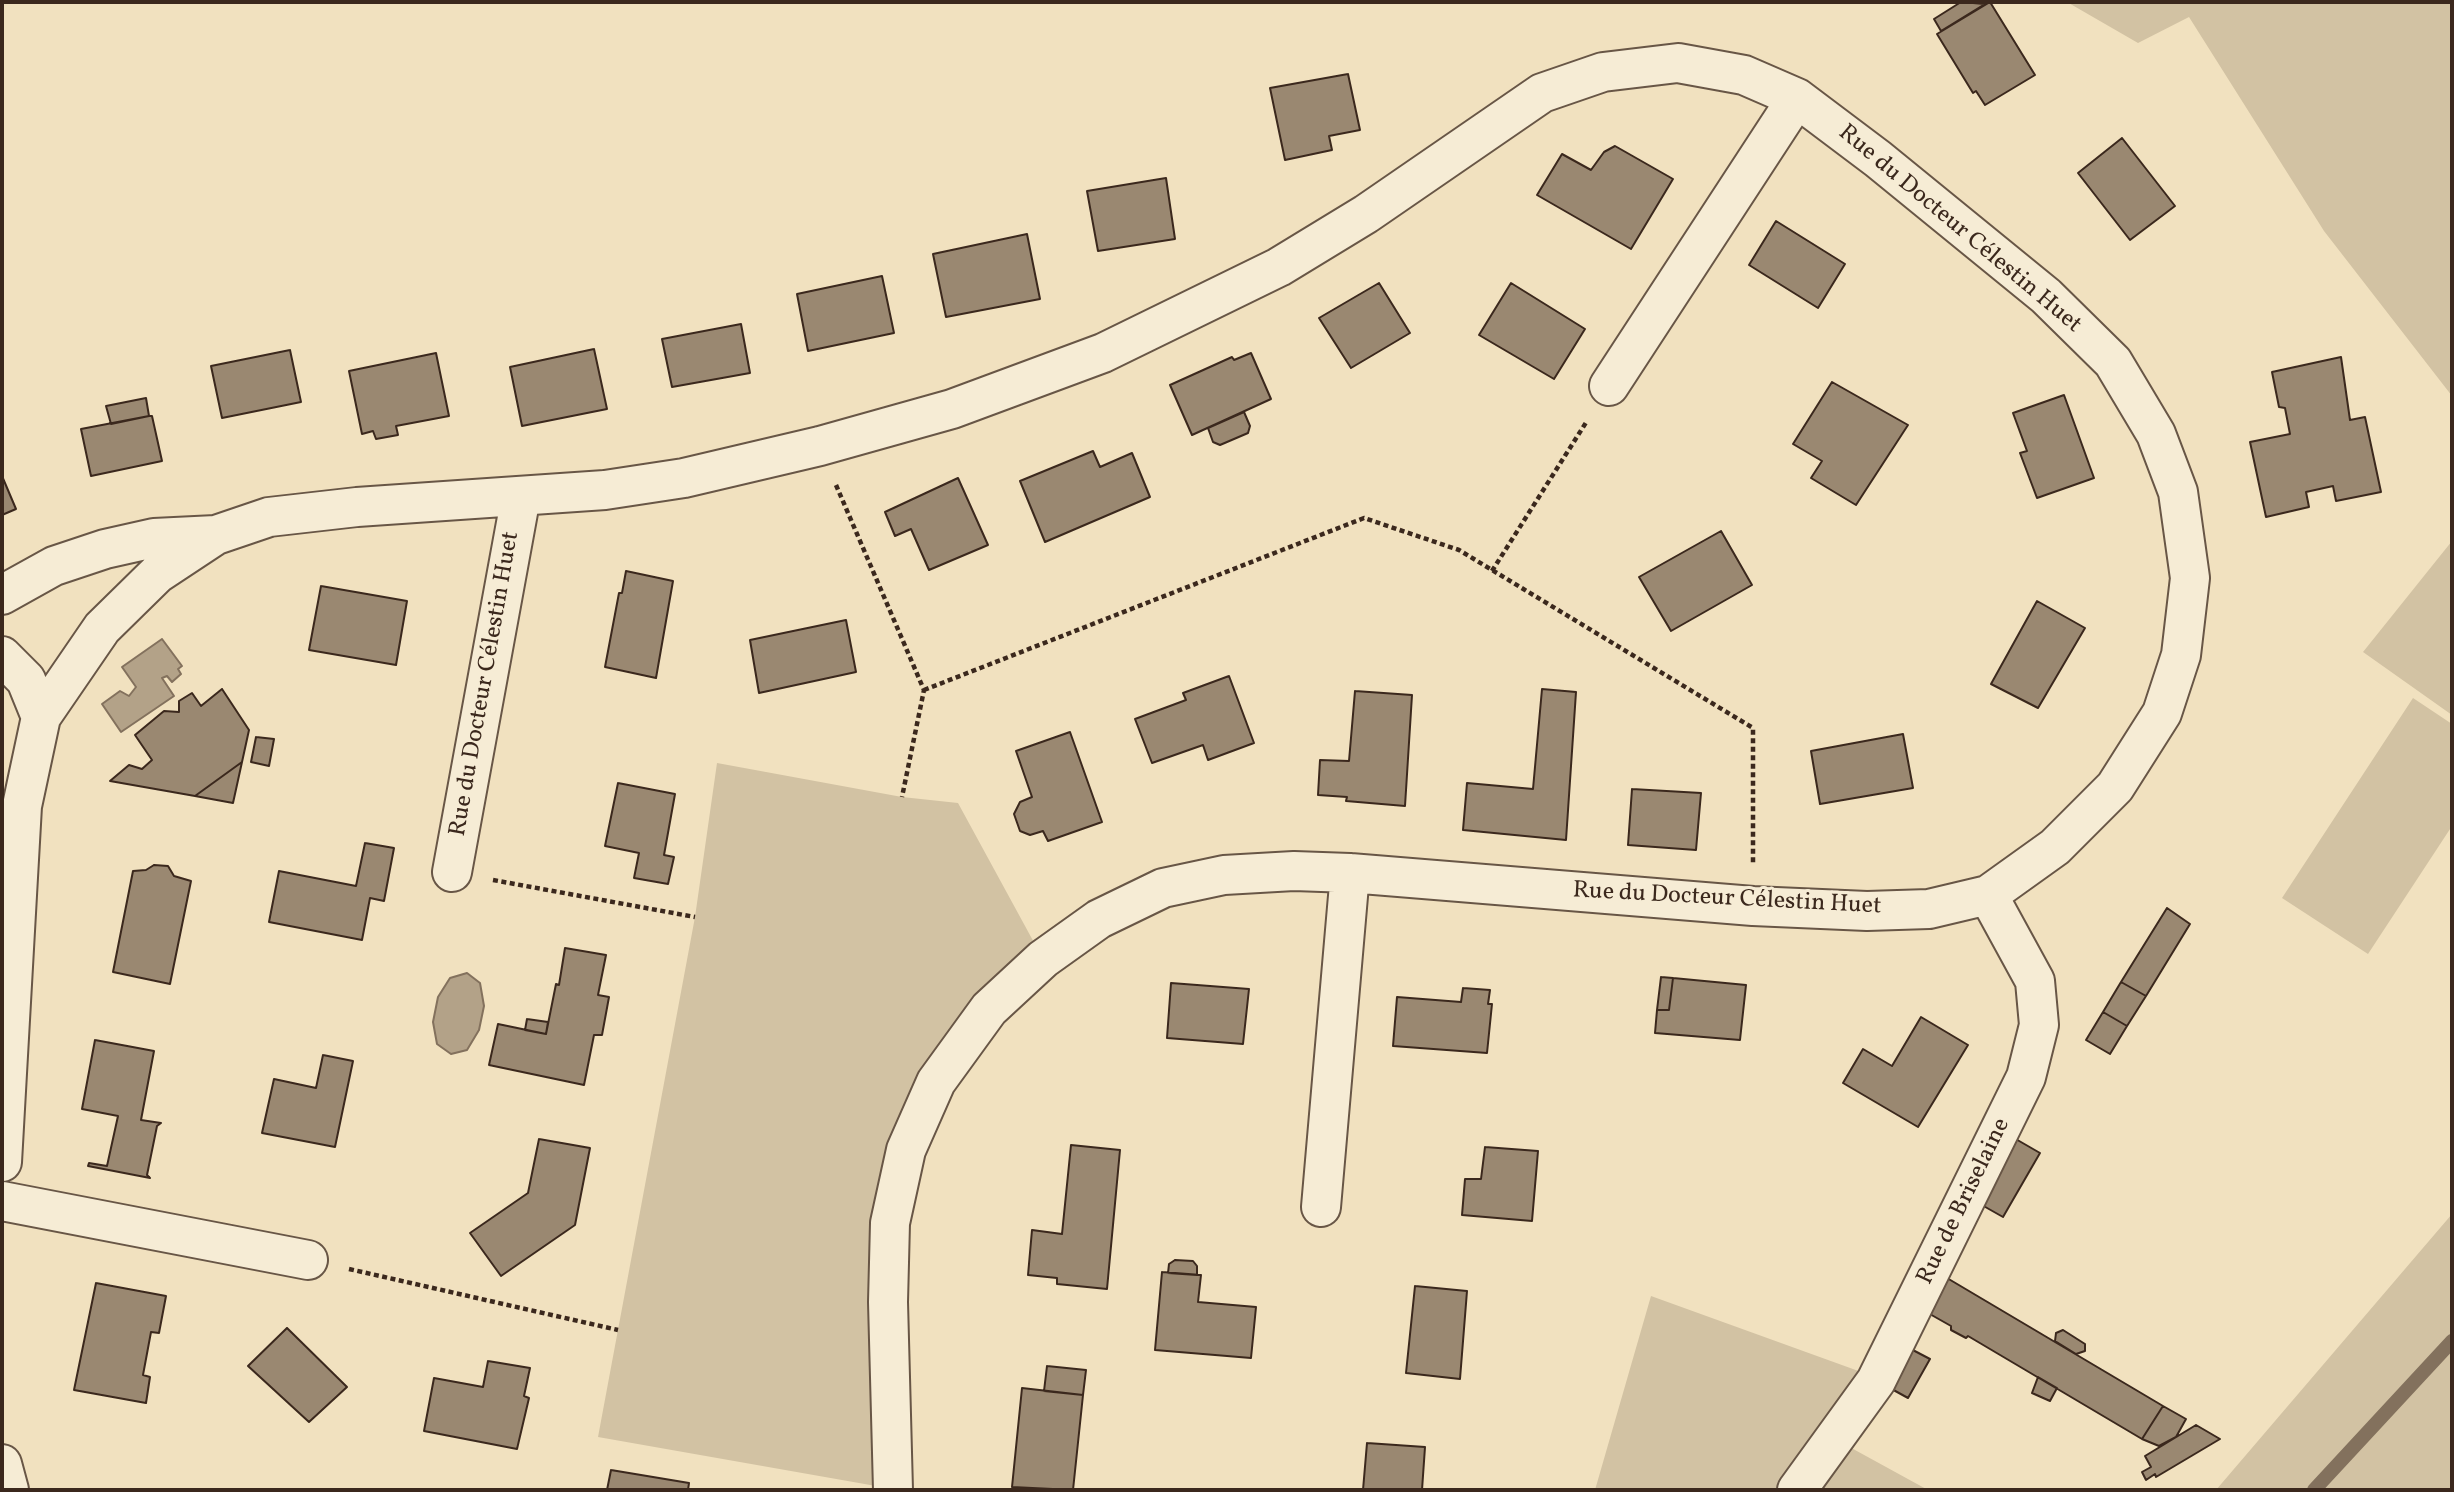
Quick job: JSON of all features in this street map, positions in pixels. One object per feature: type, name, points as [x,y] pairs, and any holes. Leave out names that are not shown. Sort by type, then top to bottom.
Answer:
[{"type":"street","name":"Rue du Docteur Célestin Huet","points":[[2,1162],[12,795],[41,717],[102,628],[157,574],[216,536],[270,517],[357,507],[605,490],[684,478],[820,446],[952,409],[1103,354],[1279,267],[1366,214],[1542,93],[1603,72],[1678,63],[1744,75],[1797,98],[1878,159],[2046,296],[2113,362],[2156,434],[2178,492],[2190,578],[2182,655],[2162,713],[2115,787],[2055,847],[1989,895],[1929,909],[1867,911],[1754,906],[1350,873],[1224,875],[1163,888],[1099,919],[1043,959],[989,1009],[936,1082],[906,1150],[890,1223],[887,1302],[894,1490]]},
{"type":"street","points":[[1609,386],[1797,98]]},
{"type":"street","name":"Rue du Docteur Célestin Huet","points":[[452,872],[521,496]]},
{"type":"street","name":"Rue du Docteur Célestin Huet","points":[[2,594],[54,566],[105,549],[153,538],[216,536]]},
{"type":"street","points":[[2,656],[26,680],[41,717]]},
{"type":"street","points":[[1321,1207],[1350,873]]},
{"type":"street","name":"Rue de Briselaine","points":[[1797,1490],[1876,1381],[2026,1077],[2039,1025],[2035,981],[1989,895]]},
{"type":"street","points":[[2,1201],[308,1260]]},
{"type":"street","points":[[2,1464],[9,1490]]},
{"type":"path","points":[[1492,570],[1609,386]]},
{"type":"path","points":[[820,446],[925,690],[902,797]]},
{"type":"path","points":[[925,690],[1364,518],[1459,551],[1753,729],[1754,906]]},
{"type":"path","points":[[452,872],[695,917]]},
{"type":"path","points":[[308,1260],[618,1330]]},
{"type":"shaded area","points":[[2067,2],[2452,2],[2452,396],[2324,231],[2189,17],[2138,43]]},
{"type":"shaded area","points":[[2452,541],[2452,715],[2363,652]]},
{"type":"shaded area","points":[[162,639],[182,666],[178,669],[181,674],[172,682],[167,676],[162,678],[174,696],[121,732],[102,704],[120,691],[129,696],[136,687],[122,667]]},
{"type":"shaded area","points":[[2413,698],[2452,724],[2452,826],[2368,954],[2282,898]]},
{"type":"shaded area","points":[[717,763],[902,797],[958,803],[1043,959],[906,1150],[893,1489],[598,1437],[695,917]]},
{"type":"shaded area","points":[[467,973],[480,983],[484,1006],[479,1030],[467,1050],[451,1054],[437,1044],[433,1022],[438,997],[450,978]]},
{"type":"shaded area","points":[[2452,1214],[2452,1490],[2216,1490]]},
{"type":"shaded area","points":[[1651,1296],[1864,1373],[1824,1433],[1928,1490],[1595,1490]]},
{"type":"building","points":[[1961,2],[1985,4],[1941,31],[1934,19]]},
{"type":"building","points":[[1990,2],[2035,75],[1985,105],[1976,91],[1973,93],[1937,34]]},
{"type":"building","points":[[1348,74],[1360,130],[1329,136],[1332,150],[1285,160],[1270,88]]},
{"type":"building","points":[[2122,138],[2175,206],[2130,240],[2078,173]]},
{"type":"building","points":[[1615,146],[1673,179],[1631,249],[1537,195],[1562,154],[1591,170],[1604,152]]},
{"type":"building","points":[[1166,178],[1175,239],[1098,251],[1087,191]]},
{"type":"building","points":[[1776,221],[1845,264],[1818,308],[1749,265]]},
{"type":"building","points":[[1027,234],[1040,299],[946,317],[933,254]]},
{"type":"building","points":[[882,276],[894,333],[808,351],[797,294]]},
{"type":"building","points":[[1379,283],[1410,333],[1351,368],[1319,318]]},
{"type":"building","points":[[1511,283],[1585,329],[1554,379],[1479,335]]},
{"type":"building","points":[[741,324],[750,373],[672,387],[662,339]]},
{"type":"building","points":[[594,349],[607,409],[522,426],[510,367]]},
{"type":"building","points":[[290,350],[301,402],[222,418],[211,366]]},
{"type":"building","points":[[436,353],[449,416],[396,426],[398,435],[376,439],[373,431],[362,434],[349,371]]},
{"type":"building","points":[[1251,353],[1271,399],[1192,435],[1170,385],[1232,357],[1234,360]]},
{"type":"building","points":[[2341,357],[2350,420],[2365,417],[2381,492],[2336,501],[2333,486],[2306,492],[2309,507],[2266,517],[2250,442],[2290,434],[2285,408],[2279,407],[2272,372]]},
{"type":"building","points":[[1832,382],[1908,425],[1856,505],[1811,478],[1822,461],[1793,444]]},
{"type":"building","points":[[2064,395],[2094,478],[2037,498],[2020,453],[2027,451],[2013,413]]},
{"type":"building","points":[[146,398],[149,416],[111,424],[106,406]]},
{"type":"building","points":[[1244,412],[1250,426],[1248,433],[1220,445],[1213,442],[1208,428]]},
{"type":"building","points":[[152,416],[162,461],[91,476],[81,429]]},
{"type":"building","points":[[1093,451],[1100,467],[1132,453],[1150,497],[1045,542],[1020,481]]},
{"type":"building","points":[[2,476],[16,509],[2,515]]},
{"type":"building","points":[[958,478],[988,545],[929,570],[911,529],[895,536],[885,512]]},
{"type":"building","points":[[1721,531],[1752,585],[1671,631],[1639,577]]},
{"type":"building","points":[[626,571],[673,581],[656,678],[605,667],[619,593],[622,593]]},
{"type":"building","points":[[321,586],[407,601],[396,665],[309,650]]},
{"type":"building","points":[[2037,601],[2085,628],[2038,708],[1991,684]]},
{"type":"building","points":[[846,620],[856,672],[759,693],[750,640]]},
{"type":"building","points":[[1229,676],[1254,743],[1208,760],[1203,745],[1152,763],[1135,719],[1186,700],[1183,693]]},
{"type":"building","points":[[222,689],[249,730],[242,762],[195,796],[110,781],[129,765],[142,769],[152,760],[135,735],[164,711],[179,712],[179,701],[192,693],[201,706]]},
{"type":"building","points":[[1542,689],[1576,692],[1566,840],[1463,830],[1467,783],[1533,789]]},
{"type":"building","points":[[1355,691],[1412,695],[1405,806],[1346,801],[1347,797],[1318,795],[1320,760],[1349,761]]},
{"type":"building","points":[[1070,732],[1102,822],[1048,841],[1043,831],[1030,835],[1020,831],[1014,814],[1020,802],[1032,797],[1016,751]]},
{"type":"building","points":[[1903,734],[1913,788],[1820,804],[1811,751]]},
{"type":"building","points":[[256,737],[274,739],[269,766],[251,762]]},
{"type":"building","points":[[242,762],[233,803],[195,796]]},
{"type":"building","points":[[618,783],[675,794],[664,855],[674,857],[668,884],[634,878],[639,853],[605,846]]},
{"type":"building","points":[[1632,789],[1701,793],[1696,850],[1628,845]]},
{"type":"building","points":[[365,843],[394,848],[384,901],[370,898],[362,940],[269,922],[279,871],[356,886]]},
{"type":"building","points":[[154,865],[168,866],[174,876],[191,881],[170,984],[113,972],[133,871],[146,870]]},
{"type":"building","points":[[2167,908],[2190,924],[2146,996],[2121,982]]},
{"type":"building","points":[[565,948],[606,955],[598,995],[609,997],[602,1035],[594,1035],[584,1085],[489,1065],[498,1024],[546,1034],[556,984],[559,985]]},
{"type":"building","points":[[1661,977],[1673,978],[1669,1010],[1657,1010]]},
{"type":"building","points":[[1673,978],[1746,985],[1740,1040],[1655,1033],[1657,1010],[1669,1010]]},
{"type":"building","points":[[2121,982],[2146,996],[2127,1026],[2103,1012]]},
{"type":"building","points":[[1171,983],[1249,989],[1243,1044],[1167,1038]]},
{"type":"building","points":[[1463,988],[1490,990],[1488,1004],[1492,1004],[1487,1053],[1393,1046],[1397,997],[1461,1002]]},
{"type":"building","points":[[2103,1012],[2127,1026],[2110,1054],[2086,1040]]},
{"type":"building","points":[[1921,1017],[1968,1045],[1918,1127],[1843,1083],[1863,1049],[1892,1066]]},
{"type":"building","points":[[527,1019],[548,1022],[546,1034],[525,1030]]},
{"type":"building","points":[[95,1040],[154,1051],[141,1120],[161,1123],[157,1126],[147,1175],[150,1178],[88,1166],[89,1163],[107,1166],[118,1116],[82,1109]]},
{"type":"building","points":[[323,1055],[353,1061],[335,1147],[262,1133],[274,1079],[316,1088]]},
{"type":"building","points":[[2014,1138],[2040,1153],[2003,1217],[1980,1204]]},
{"type":"building","points":[[539,1139],[590,1148],[575,1225],[501,1276],[470,1233],[528,1193]]},
{"type":"building","points":[[1071,1145],[1120,1150],[1107,1289],[1057,1284],[1057,1278],[1028,1275],[1032,1230],[1062,1234]]},
{"type":"building","points":[[1485,1147],[1538,1151],[1532,1221],[1462,1215],[1465,1179],[1481,1179]]},
{"type":"building","points":[[1175,1260],[1193,1261],[1197,1266],[1197,1275],[1168,1273],[1169,1264]]},
{"type":"building","points":[[1162,1272],[1201,1275],[1198,1302],[1256,1307],[1251,1358],[1155,1350]]},
{"type":"building","points":[[1947,1278],[2163,1406],[2142,1439],[1968,1336],[1966,1338],[1951,1330],[1951,1326],[1928,1313]]},
{"type":"building","points":[[96,1283],[166,1296],[159,1333],[151,1332],[143,1375],[150,1377],[146,1403],[74,1390]]},
{"type":"building","points":[[1415,1286],[1467,1291],[1460,1379],[1406,1373]]},
{"type":"building","points":[[287,1328],[347,1387],[309,1422],[248,1366]]},
{"type":"building","points":[[2063,1330],[2085,1344],[2085,1351],[2076,1354],[2055,1341],[2056,1333]]},
{"type":"building","points":[[1909,1348],[1930,1359],[1908,1398],[1888,1387]]},
{"type":"building","points":[[488,1361],[530,1368],[524,1396],[529,1398],[517,1449],[424,1431],[434,1378],[483,1387]]},
{"type":"building","points":[[1047,1366],[1086,1370],[1083,1395],[1044,1391]]},
{"type":"building","points":[[2038,1377],[2057,1388],[2050,1401],[2032,1393]]},
{"type":"building","points":[[1022,1388],[1083,1395],[1073,1490],[1012,1487]]},
{"type":"building","points":[[2163,1406],[2186,1419],[2176,1437],[2159,1446],[2142,1439]]},
{"type":"building","points":[[2196,1425],[2220,1439],[2156,1477],[2155,1474],[2146,1480],[2142,1472],[2151,1467],[2145,1456]]},
{"type":"building","points":[[1367,1443],[1425,1447],[1422,1490],[1363,1490]]},
{"type":"building","points":[[611,1470],[689,1483],[688,1490],[607,1490]]},
{"type":"waterway","points":[[2314,1490],[2452,1341]]}]
